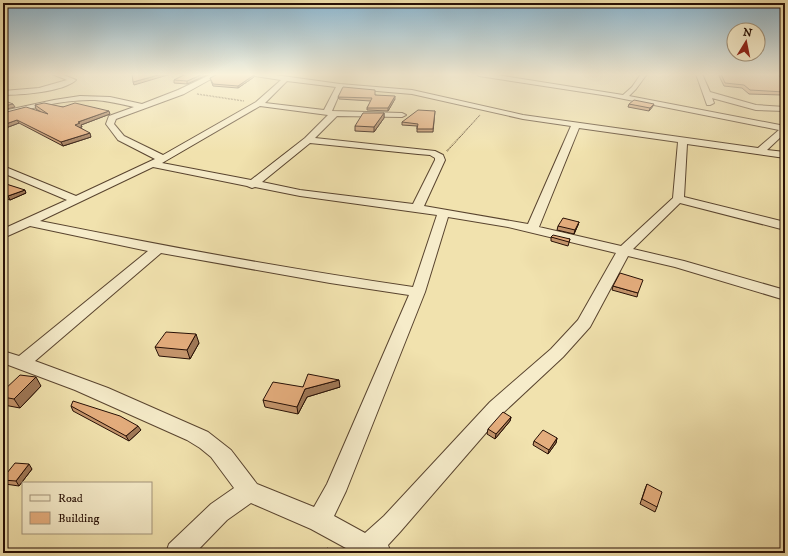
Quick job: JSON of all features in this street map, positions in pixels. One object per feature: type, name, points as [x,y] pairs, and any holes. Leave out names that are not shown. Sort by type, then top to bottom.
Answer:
[{"type":"street","points":[[3,112],[53,102],[77,100]]},
{"type":"street","points":[[109,100],[142,106]]},
{"type":"street","points":[[159,100],[112,118],[110,124],[121,138],[163,159]]},
{"type":"street","points":[[3,234],[163,159],[259,104],[263,100]]},
{"type":"street","points":[[252,185],[308,140],[331,113],[335,100]]},
{"type":"street","points":[[447,100],[486,109],[576,125],[683,139],[785,155]]},
{"type":"street","points":[[639,100],[785,129]]},
{"type":"street","points":[[709,100],[711,104],[710,114]]},
{"type":"street","points":[[731,100],[759,107],[777,109],[785,108]]},
{"type":"street","points":[[259,104],[331,113],[402,115]]},
{"type":"street","points":[[532,228],[576,125]]},
{"type":"street","points":[[760,151],[785,129]]},
{"type":"street","points":[[3,357],[110,396],[186,431],[213,446],[232,466],[249,491],[320,521],[374,550],[392,524],[496,407],[558,353],[584,323],[624,250],[678,199],[683,139]]},
{"type":"street","points":[[308,140],[425,152],[440,157],[440,160],[417,208]]},
{"type":"street","points":[[151,164],[252,185],[300,193],[444,212],[532,228],[624,250],[785,295]]},
{"type":"street","points":[[3,169],[75,199]]},
{"type":"street","points":[[678,199],[785,226]]},
{"type":"street","points":[[320,521],[335,491],[418,292],[444,212]]},
{"type":"street","points":[[28,222],[158,249],[330,279],[418,292]]},
{"type":"street","points":[[21,363],[158,249]]},
{"type":"street","points":[[178,553],[219,512],[249,491]]},
{"type":"path","points":[[233,100],[259,104]]},
{"type":"path","points":[[440,157],[448,151],[486,109]]},
{"type":"building","points":[[3,100],[13,104],[3,106]]},
{"type":"building","points":[[371,100],[393,100],[388,108],[367,108]]},
{"type":"building","points":[[634,100],[654,104],[650,108],[629,104]]},
{"type":"building","points":[[44,103],[63,107],[75,103],[109,111],[78,122],[80,123],[75,125],[90,133],[61,142],[17,120],[3,125],[3,113],[26,107],[48,114],[35,105]]},
{"type":"building","points":[[418,110],[435,111],[433,129],[417,129],[418,124],[402,122]]},
{"type":"building","points":[[363,113],[384,113],[374,127],[355,126]]},
{"type":"building","points":[[3,183],[25,190],[8,196],[3,194]]},
{"type":"building","points":[[563,218],[579,222],[575,230],[558,226]]},
{"type":"building","points":[[553,235],[570,239],[569,242],[551,237]]},
{"type":"building","points":[[620,273],[643,280],[638,293],[613,286]]},
{"type":"building","points":[[166,332],[196,334],[187,350],[155,347]]},
{"type":"building","points":[[308,374],[339,380],[305,389],[297,407],[263,400],[273,382],[303,387]]},
{"type":"building","points":[[20,375],[36,377],[14,399],[3,397],[3,391]]},
{"type":"building","points":[[73,401],[120,416],[138,426],[126,436],[71,406]]},
{"type":"building","points":[[503,412],[511,417],[496,434],[488,429]]},
{"type":"building","points":[[543,430],[557,438],[549,450],[534,441]]},
{"type":"building","points":[[15,463],[29,464],[16,481],[3,480],[3,478]]},
{"type":"building","points":[[647,484],[662,492],[657,507],[642,499]]},
{"type":"building","points":[[327,548],[340,553],[324,553]]}]
